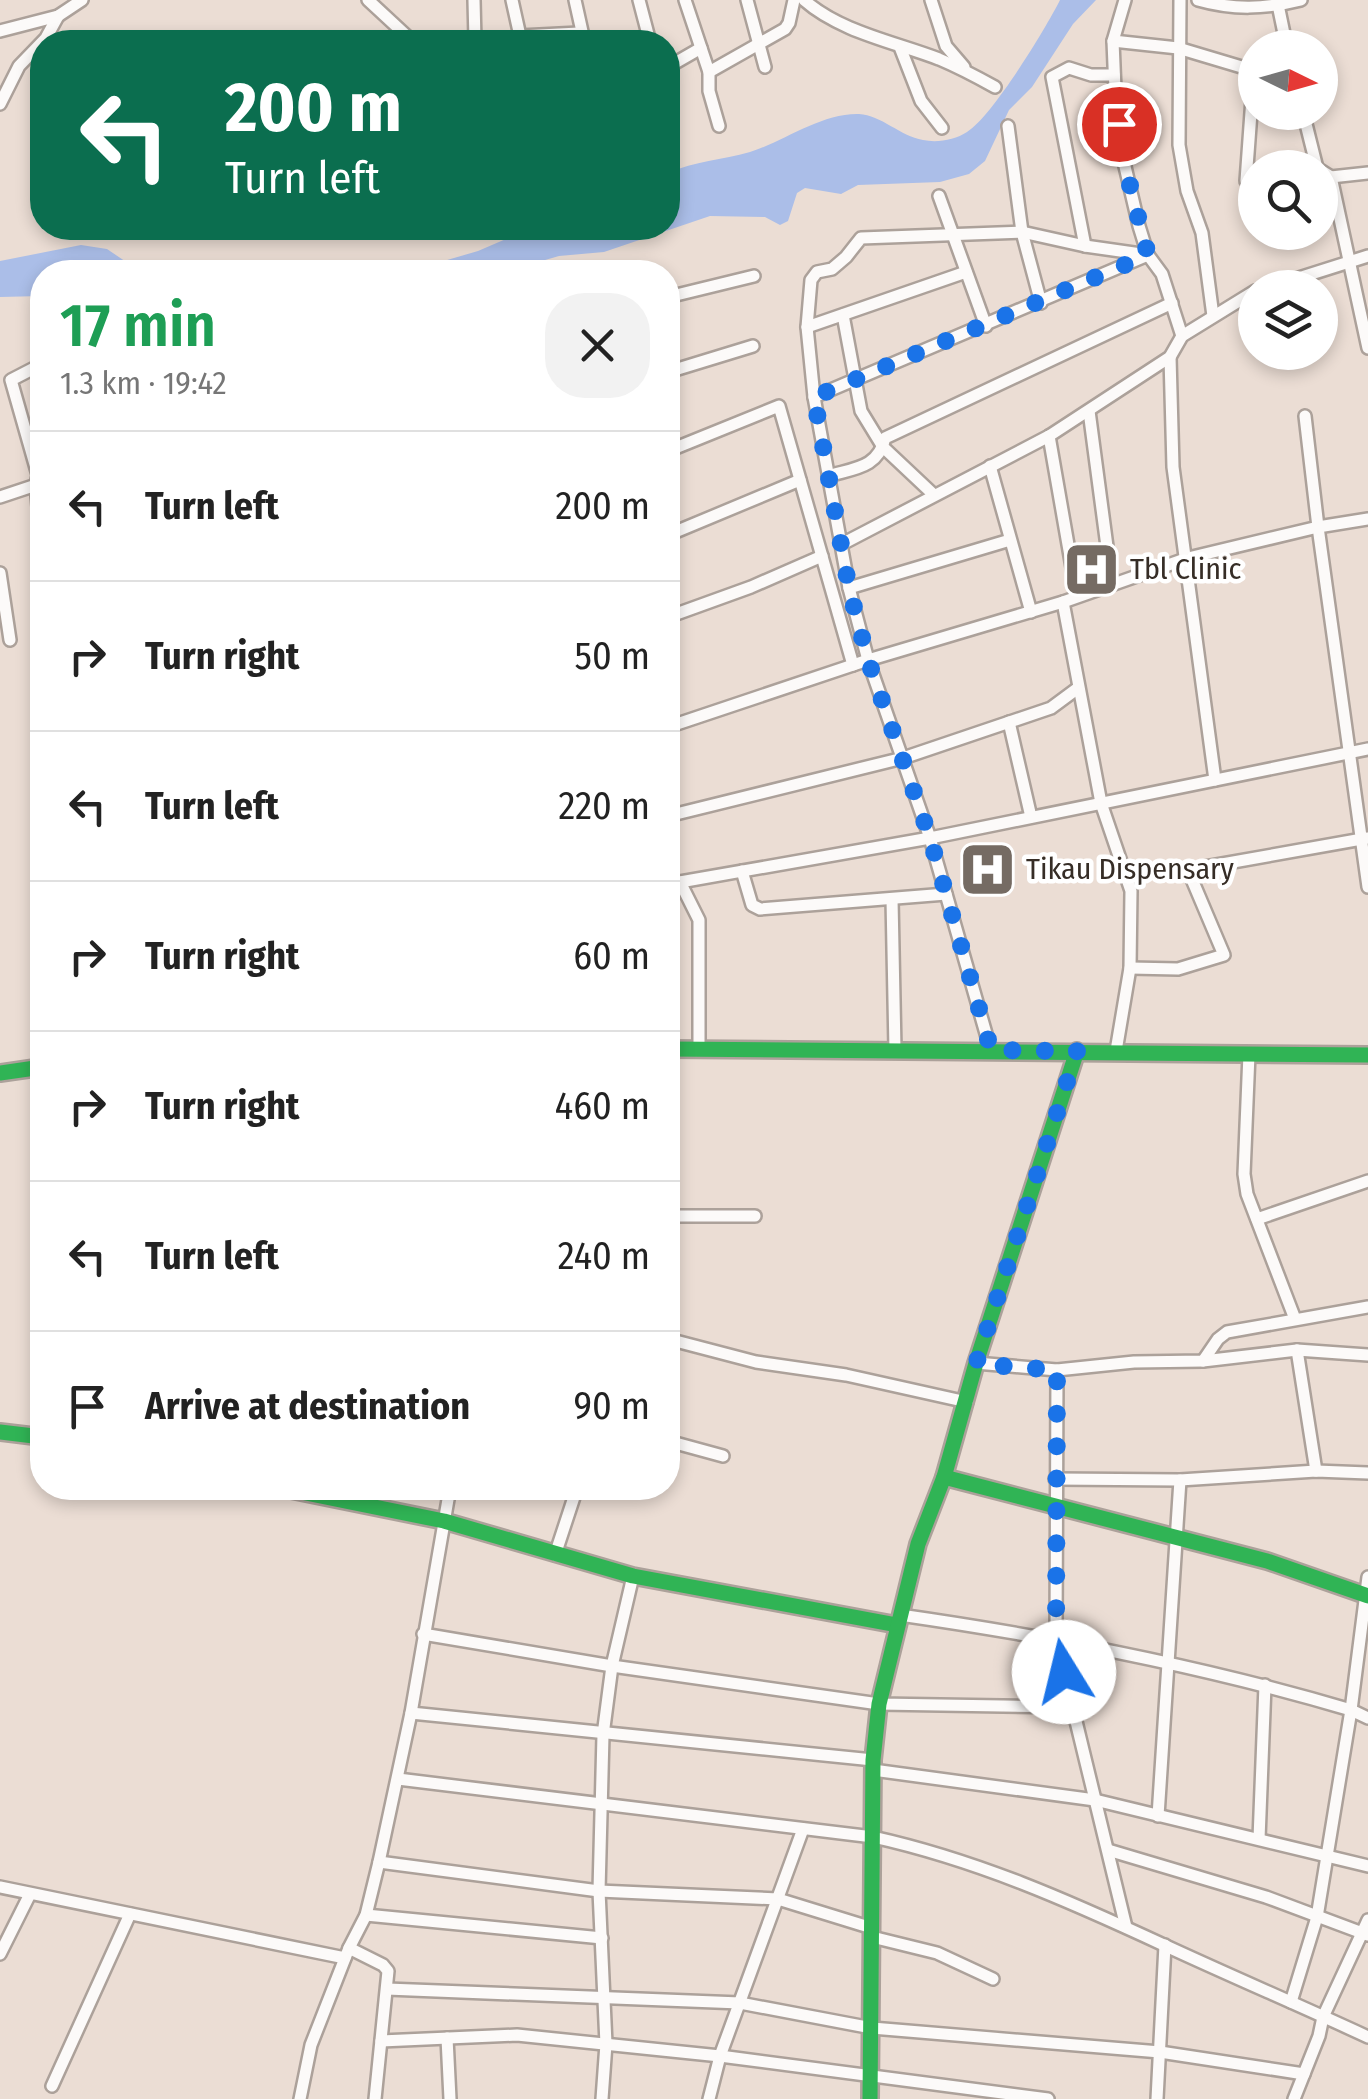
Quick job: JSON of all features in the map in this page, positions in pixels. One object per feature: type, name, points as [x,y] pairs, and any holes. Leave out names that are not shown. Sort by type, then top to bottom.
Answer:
[{"type":"street","points":[[0,30],[58,16],[82,0]]},
{"type":"street","points":[[368,0],[400,30]]},
{"type":"street","points":[[474,0],[475,30]]},
{"type":"street","points":[[512,0],[519,30]]},
{"type":"street","points":[[575,0],[581,30]]},
{"type":"street","points":[[640,0],[647,30]]},
{"type":"street","points":[[686,0],[709,72],[709,91],[720,126]]},
{"type":"street","points":[[747,0],[765,67]]},
{"type":"street","points":[[709,72],[785,29],[794,0]]},
{"type":"street","points":[[804,0],[816,11],[940,60],[995,87]]},
{"type":"street","points":[[931,0],[946,46],[972,75]]},
{"type":"street","points":[[1125,0],[1113,41],[1123,158],[1148,255],[1157,264],[1182,336]]},
{"type":"street","points":[[1180,0],[1182,170],[1202,233],[1213,316]]},
{"type":"street","points":[[1198,0],[1235,8],[1301,0]]},
{"type":"street","points":[[1277,3],[1284,30]]},
{"type":"street","points":[[50,30],[58,16]]},
{"type":"street","points":[[1113,41],[1178,48],[1238,66]]},
{"type":"street","points":[[900,47],[921,101],[942,128]]},
{"type":"street","points":[[680,60],[702,48]]},
{"type":"street","points":[[0,104],[19,66],[30,55]]},
{"type":"street","points":[[1085,246],[1052,77],[1069,68],[1091,75],[1114,75]]},
{"type":"street","points":[[1008,126],[1022,232],[1041,303]]},
{"type":"street","points":[[1338,172],[1368,173]]},
{"type":"street","points":[[939,196],[986,326]]},
{"type":"street","points":[[1338,224],[1368,348]]},
{"type":"street","points":[[991,1050],[930,838],[868,660],[849,588],[814,397],[808,327],[811,280],[817,272],[832,269],[846,258],[861,238],[1022,232],[1148,255]]},
{"type":"street","points":[[814,397],[1148,255]]},
{"type":"street","points":[[1320,270],[1368,256]]},
{"type":"street","points":[[808,327],[966,272]]},
{"type":"street","points":[[680,294],[754,276]]},
{"type":"street","points":[[842,544],[1050,436],[1170,357],[1182,336],[1238,301]]},
{"type":"street","points":[[828,476],[870,463],[881,455],[886,438],[1172,304]]},
{"type":"street","points":[[843,315],[862,411],[883,447],[934,495]]},
{"type":"street","points":[[680,368],[753,346]]},
{"type":"street","points":[[1170,357],[1174,467],[1215,780]]},
{"type":"street","points":[[30,370],[10,380],[30,449]]},
{"type":"street","points":[[680,447],[779,406],[853,665]]},
{"type":"street","points":[[1089,411],[1112,584]]},
{"type":"street","points":[[1305,416],[1365,839],[1368,887]]},
{"type":"street","points":[[1050,436],[1078,596]]},
{"type":"street","points":[[990,466],[1031,612]]},
{"type":"street","points":[[680,530],[800,480]]},
{"type":"street","points":[[0,497],[30,487]]},
{"type":"street","points":[[680,723],[868,660],[1063,602],[1188,558],[1368,519]]},
{"type":"street","points":[[849,588],[1010,540]]},
{"type":"street","points":[[680,613],[751,588],[822,556]]},
{"type":"street","points":[[0,573],[10,640]]},
{"type":"street","points":[[1063,602],[1101,802],[1132,890],[1130,968],[1116,1052]]},
{"type":"street","points":[[680,813],[903,758],[1052,708],[1078,688]]},
{"type":"street","points":[[1008,722],[1031,817]]},
{"type":"street","points":[[680,881],[930,838],[1368,750]]},
{"type":"street","points":[[1126,873],[1188,870],[1365,839]]},
{"type":"street","points":[[1130,968],[1178,969],[1224,955],[1188,870]]},
{"type":"street","points":[[742,871],[752,905],[760,909],[946,894]]},
{"type":"street","points":[[680,891],[699,920],[699,1050]]},
{"type":"street","points":[[892,899],[895,1050]]},
{"type":"street","points":[[680,1050],[1368,1056]]},
{"type":"street","points":[[870,2099],[873,1765],[879,1704],[918,1544],[944,1477],[976,1364],[1077,1051]]},
{"type":"street","points":[[1249,1054],[1244,1174],[1256,1220],[1295,1319]]},
{"type":"street","points":[[0,1072],[30,1068]]},
{"type":"street","points":[[1256,1220],[1368,1181]]},
{"type":"street","points":[[680,1216],[755,1216]]},
{"type":"street","points":[[1203,1361],[1227,1332],[1368,1307]]},
{"type":"street","points":[[680,1342],[756,1362],[846,1375],[967,1402]]},
{"type":"street","points":[[976,1364],[1057,1370],[1134,1362],[1203,1361],[1297,1350],[1368,1355]]},
{"type":"street","points":[[1297,1350],[1316,1472]]},
{"type":"street","points":[[1057,1370],[1056,1638],[1126,1926]]},
{"type":"street","points":[[0,1432],[30,1436]]},
{"type":"street","points":[[680,1444],[723,1456]]},
{"type":"street","points":[[1055,1479],[1180,1480],[1368,1472]]},
{"type":"street","points":[[944,1477],[1267,1560],[1367,1596]]},
{"type":"street","points":[[1158,1816],[1180,1480]]},
{"type":"street","points":[[339,1500],[444,1522],[633,1576],[898,1620],[1056,1638],[1266,1684],[1368,1718]]},
{"type":"street","points":[[300,2099],[311,2045],[366,1914],[380,1862],[411,1713],[448,1500]]},
{"type":"street","points":[[556,1555],[573,1500]]},
{"type":"street","points":[[602,2099],[606,2044],[599,1890],[604,1735],[612,1666],[633,1576]]},
{"type":"street","points":[[1291,2002],[1318,1916],[1368,1577]]},
{"type":"street","points":[[423,1634],[879,1704],[1072,1706]]},
{"type":"street","points":[[1259,1838],[1266,1684]]},
{"type":"street","points":[[411,1713],[873,1765],[1096,1800],[1368,1866]]},
{"type":"street","points":[[398,1779],[873,1836],[960,1858],[1126,1926],[1368,2037]]},
{"type":"street","points":[[710,2099],[720,2056],[803,1830]]},
{"type":"street","points":[[1108,1850],[1204,1877],[1365,1934]]},
{"type":"street","points":[[380,1862],[599,1890],[778,1899],[937,1953],[994,1979]]},
{"type":"street","points":[[0,1888],[347,1953],[383,1965],[388,1971],[387,1989],[375,2099]]},
{"type":"street","points":[[0,1954],[30,1894]]},
{"type":"street","points":[[52,2086],[130,1914]]},
{"type":"street","points":[[366,1914],[602,1938]]},
{"type":"street","points":[[1294,2099],[1323,2016],[1365,1934],[1368,1920]]},
{"type":"street","points":[[1156,2099],[1165,1946]]},
{"type":"street","points":[[387,1989],[740,2003],[872,2028],[1160,2052],[1304,2074]]},
{"type":"street","points":[[381,2041],[517,2035],[720,2056],[1048,2099]]},
{"type":"street","points":[[447,2038],[450,2099]]},
{"type":"shaded area","name":"Tbl Clinic","points":[[1104,558],[1107,577],[1094,581],[1092,575],[1080,579],[1075,563]]},
{"type":"shaded area","name":"Tikau Dispensary","points":[[992,843],[998,893],[984,896],[976,845]]},
{"type":"water","points":[[1060,0],[1096,0],[1073,24],[1032,87],[1009,110],[985,161],[969,174],[940,182],[858,185],[841,194],[805,188],[797,193],[788,221],[780,225],[765,217],[710,216],[680,226],[680,169],[750,152],[845,115],[875,118],[923,140],[957,137],[990,109]]},
{"type":"water","points":[[504,240],[639,240],[604,252],[545,260],[447,260]]},
{"type":"water","points":[[81,245],[107,249],[123,260],[30,260],[30,296],[0,297],[0,261]]},
{"type":"traffic: fast","points":[[680,1049],[1368,1055]]},
{"type":"traffic: fast","points":[[870,2099],[873,1760],[879,1704],[918,1544],[944,1477],[976,1363],[1077,1051]]},
{"type":"traffic: fast","points":[[0,1073],[30,1069]]},
{"type":"traffic: fast","points":[[0,1432],[30,1436]]},
{"type":"traffic: fast","points":[[944,1477],[1267,1561],[1368,1596]]},
{"type":"traffic: fast","points":[[340,1500],[444,1521],[633,1576],[897,1625]]},
{"type":"place","name":"Tbl Clinic","points":[[1091,569]]},
{"type":"place","name":"Tikau Dispensary","points":[[987,869]]},
{"type":"route","points":[[1064,1672],[1056,1638],[1057,1370],[976,1364],[1077,1051],[991,1050],[930,838],[868,660],[849,588],[814,397],[1148,255],[1138,226],[1119,124]]}]
